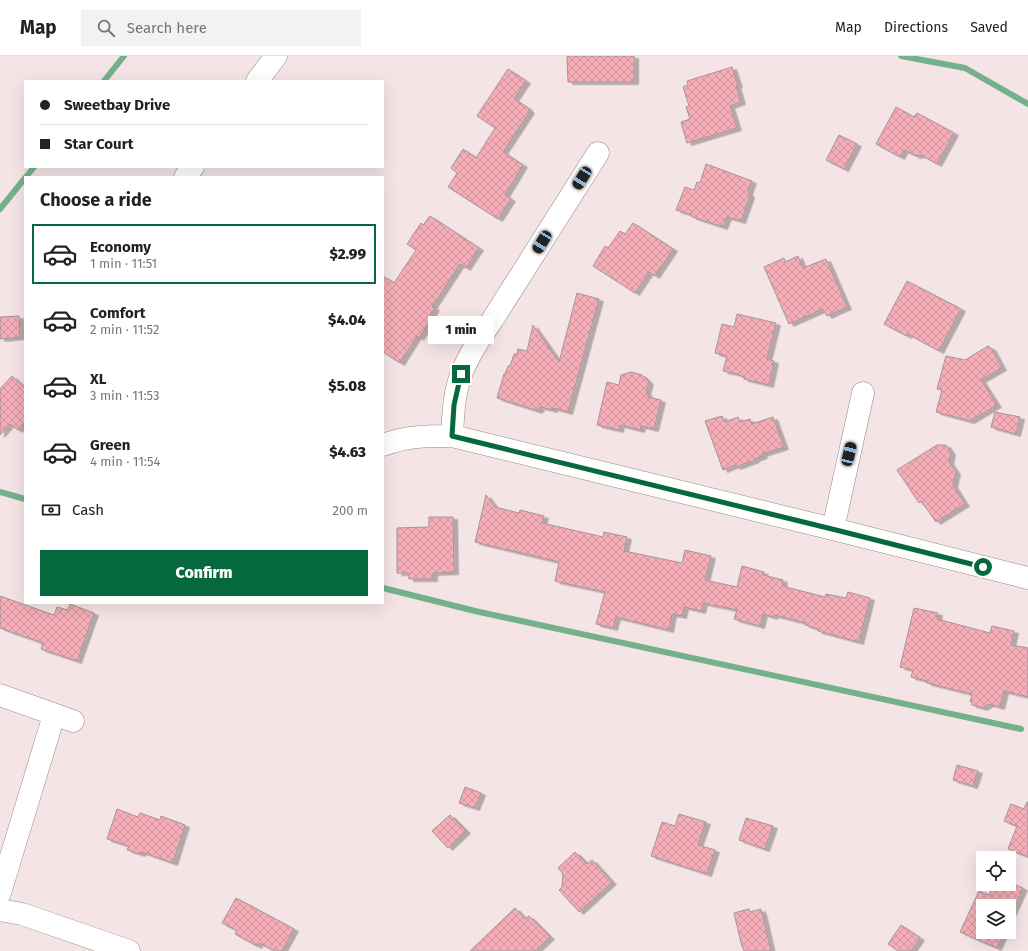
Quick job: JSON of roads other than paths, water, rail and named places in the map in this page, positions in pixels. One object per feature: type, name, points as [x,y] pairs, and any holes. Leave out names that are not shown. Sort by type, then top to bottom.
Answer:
[{"type":"street","points":[[258,80],[276,56]]},
{"type":"street","points":[[452,436],[454,405],[461,374],[475,345],[598,152]]},
{"type":"street","points":[[186,176],[192,168]]},
{"type":"street","points":[[832,529],[863,394]]},
{"type":"street","points":[[384,445],[396,440],[423,436],[452,436],[1028,578]]},
{"type":"street","points":[[0,695],[63,718],[0,893]]},
{"type":"street","points":[[0,910],[22,914],[129,951]]},
{"type":"waterway","points":[[105,80],[124,56]]},
{"type":"waterway","points":[[901,56],[965,68],[1028,104]]},
{"type":"waterway","points":[[27,176],[33,168]]},
{"type":"waterway","points":[[0,209],[24,179]]},
{"type":"waterway","points":[[0,492],[24,499]]},
{"type":"waterway","points":[[384,588],[475,611],[1021,729]]}]
